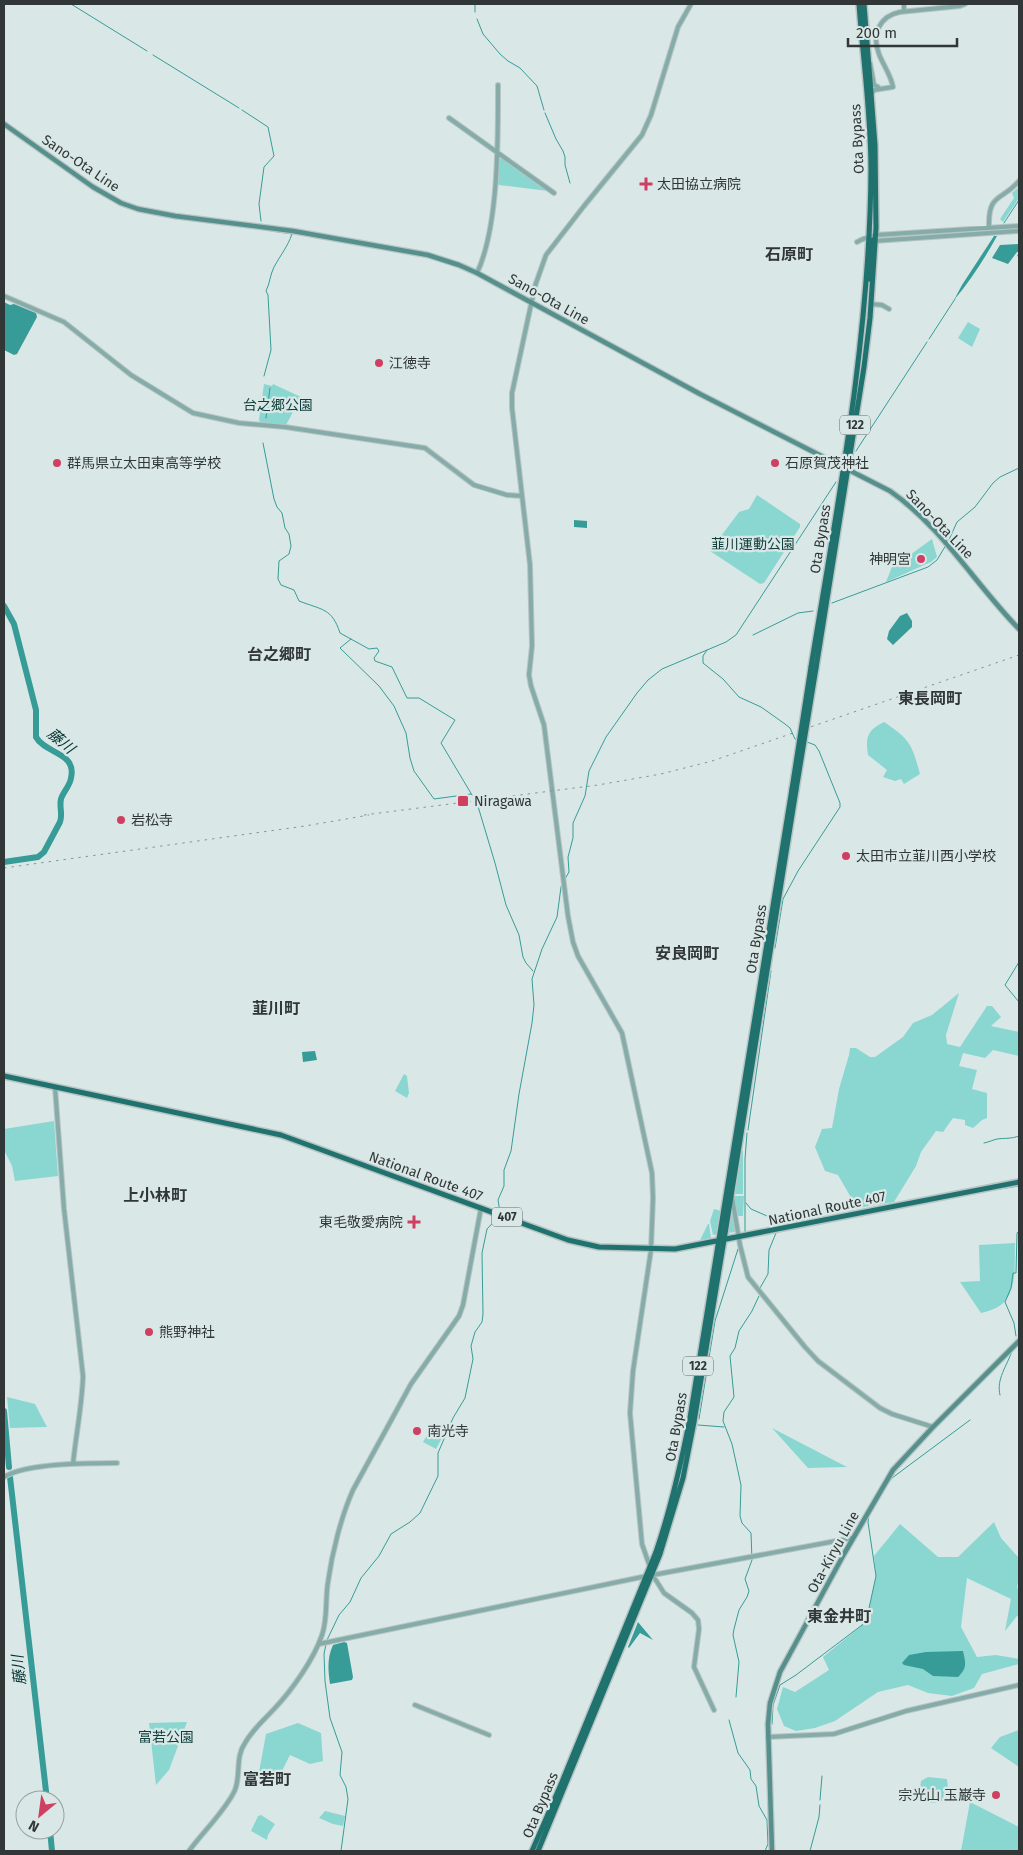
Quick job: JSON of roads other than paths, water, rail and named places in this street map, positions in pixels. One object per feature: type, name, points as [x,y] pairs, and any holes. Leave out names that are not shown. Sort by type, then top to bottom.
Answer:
[{"type":"highway","name":"Ota Bypass","points":[[846,469],[862,333],[865,325],[873,239],[870,144],[858,4]]},
{"type":"highway","name":"Ota Bypass","points":[[538,1851],[650,1576],[672,1517],[686,1462],[724,1240],[813,667],[864,367],[871,304],[876,161],[864,4]]},
{"type":"highway","name":"Ota Bypass","points":[[532,1851],[650,1576],[650,1566],[668,1516],[682,1461],[794,789]]},
{"type":"highway","name":"National Route 407","points":[[4,1076],[281,1135],[578,1243],[599,1247],[651,1250],[675,1249],[1019,1182]]},
{"type":"main road","name":"Sano-Ota Line","points":[[4,124],[98,190],[121,203],[138,209],[175,216],[293,231],[428,255],[477,273],[700,394],[890,491],[939,536],[1019,629]]},
{"type":"main road","name":"Ota-Kiryu Line","points":[[772,1851],[768,1715],[773,1691],[791,1652],[888,1477],[908,1452],[1019,1341]]},
{"type":"street","points":[[650,1566],[642,1544],[630,1413],[651,1250],[652,1173],[626,1047],[619,1027],[575,949],[568,916],[544,725],[530,682],[532,646],[530,565],[512,408],[512,392],[539,273],[551,247],[642,135],[647,125],[678,28],[691,4]]},
{"type":"street","points":[[904,4],[904,11]]},
{"type":"street","points":[[871,94],[874,90],[893,87],[878,52],[876,41],[877,30],[885,18],[904,11],[965,4]]},
{"type":"street","points":[[868,60],[871,65],[874,85],[883,88]]},
{"type":"street","points":[[477,273],[489,238],[496,152],[498,85]]},
{"type":"street","points":[[450,118],[554,193]]},
{"type":"street","points":[[989,233],[989,210],[992,204],[997,197],[1019,181]]},
{"type":"street","points":[[873,239],[1019,226]]},
{"type":"street","points":[[858,242],[863,239],[1019,231]]},
{"type":"street","points":[[4,296],[64,322],[131,375],[193,413],[240,423],[285,427],[425,448],[474,485],[507,495],[522,496]]},
{"type":"street","points":[[871,304],[882,305],[889,309]]},
{"type":"street","points":[[55,1087],[60,1171],[83,1376],[82,1403],[76,1430],[73,1464]]},
{"type":"street","points":[[731,1193],[748,1277],[794,1334],[818,1361],[880,1408],[933,1427]]},
{"type":"street","points":[[189,1851],[227,1803],[234,1791],[238,1778],[240,1752],[244,1743],[257,1726],[284,1698],[319,1644],[324,1629],[328,1580],[345,1509],[353,1490],[411,1384],[459,1316],[463,1305],[481,1208]]},
{"type":"street","points":[[4,1476],[16,1471],[73,1464],[117,1463]]},
{"type":"street","points":[[319,1644],[650,1576],[852,1538]]},
{"type":"street","points":[[650,1576],[664,1593],[692,1613],[698,1620],[699,1629],[694,1667],[714,1710]]},
{"type":"street","points":[[768,1737],[834,1734],[906,1711],[1019,1685]]},
{"type":"street","points":[[415,1705],[489,1735]]},
{"type":"waterway","points":[[71,4],[147,51]]},
{"type":"waterway","points":[[475,4],[475,12]]},
{"type":"waterway","points":[[477,19],[483,34],[500,54],[520,68],[537,86],[544,110]]},
{"type":"waterway","points":[[153,55],[239,108]]},
{"type":"waterway","points":[[242,110],[268,127],[274,156],[264,167],[259,204],[261,221]]},
{"type":"waterway","points":[[545,113],[563,151],[570,183]]},
{"type":"waterway","points":[[1004,223],[1019,200]]},
{"type":"waterway","points":[[264,376],[271,350],[268,295],[266,291],[274,267],[292,234],[266,230]]},
{"type":"waterway","points":[[929,339],[955,299]]},
{"type":"waterway","points":[[856,451],[927,342]]},
{"type":"waterway","points":[[266,418],[270,388]]},
{"type":"waterway","points":[[263,443],[274,499],[282,513],[291,546],[289,554],[279,561],[278,579],[281,585],[294,590],[299,601],[320,608],[330,614],[340,633],[369,649],[377,648],[379,651],[374,658],[375,661],[392,667],[407,698],[419,698],[455,720],[441,743],[472,795]]},
{"type":"waterway","points":[[948,542],[957,522],[975,507],[993,483],[1000,477],[1019,468]]},
{"type":"waterway","points":[[565,879],[569,872],[568,857],[573,838],[573,823],[585,796],[589,771],[606,737],[637,693],[648,680],[662,669],[726,642],[736,635],[836,482]]},
{"type":"waterway","points":[[832,603],[928,567],[937,560],[946,545]]},
{"type":"waterway","name":"藤川","points":[[4,606],[14,624],[36,710],[36,737],[40,743],[65,758],[72,769],[70,781],[61,799],[60,822],[44,852],[38,857],[4,862]]},
{"type":"waterway","points":[[753,635],[798,613],[813,611]]},
{"type":"waterway","points":[[351,639],[340,648],[379,686],[394,706],[406,733],[414,771],[434,799],[471,794]]},
{"type":"waterway","points":[[707,650],[703,656],[703,663],[723,679],[739,697],[761,707],[790,728],[795,739],[798,740]]},
{"type":"waterway","points":[[775,948],[783,899],[798,871],[840,807],[819,751],[815,745],[807,742]]},
{"type":"waterway","points":[[477,803],[506,905],[519,935],[523,957],[533,971]]},
{"type":"waterway","points":[[500,1212],[498,1200],[504,1186],[504,1170],[511,1151],[532,1023],[534,1005],[532,979],[542,949],[557,917],[563,882]]},
{"type":"waterway","points":[[1019,962],[1005,985],[1019,1002]]},
{"type":"waterway","points":[[748,1130],[771,971]]},
{"type":"waterway","points":[[745,1233],[747,1133]]},
{"type":"waterway","points":[[984,1143],[1019,1136]]},
{"type":"waterway","points":[[993,1190],[1019,1186]]},
{"type":"waterway","points":[[746,1203],[751,1209],[774,1219],[777,1224]]},
{"type":"waterway","points":[[327,1640],[339,1615],[350,1602],[361,1578],[379,1556],[391,1534],[420,1513],[438,1476],[438,1453],[453,1418],[465,1398],[473,1359],[471,1346],[475,1332],[482,1322],[483,1314],[482,1253],[487,1229],[498,1217]]},
{"type":"waterway","points":[[1016,1336],[1014,1323],[1005,1302],[1011,1288],[1013,1273],[1016,1273],[1017,1233],[1019,1231]]},
{"type":"waterway","points":[[760,1288],[768,1274],[769,1250],[776,1233]]},
{"type":"waterway","points":[[699,1419],[715,1321],[738,1249]]},
{"type":"waterway","points":[[736,1697],[739,1662],[733,1635],[739,1610],[749,1591],[745,1579],[752,1560],[751,1533],[742,1523],[740,1516],[741,1485],[732,1444],[723,1421],[724,1412],[734,1397],[730,1356],[735,1348],[739,1331],[759,1296]]},
{"type":"waterway","points":[[1000,1395],[999,1383],[1012,1351]]},
{"type":"waterway","name":"藤川","points":[[4,1411],[9,1467]]},
{"type":"waterway","points":[[885,1488],[892,1478],[970,1420]]},
{"type":"waterway","points":[[698,1425],[724,1427]]},
{"type":"waterway","name":"藤川","points":[[10,1477],[46,1790]]},
{"type":"waterway","points":[[772,1724],[773,1705],[780,1685],[866,1622],[876,1576],[868,1522],[869,1515]]},
{"type":"waterway","points":[[326,1644],[324,1654],[325,1681],[330,1718],[342,1752],[340,1775],[346,1787],[348,1799],[341,1851]]},
{"type":"waterway","points":[[729,1720],[738,1753],[750,1770],[751,1779],[756,1786],[759,1806],[767,1820],[768,1844],[765,1851]]},
{"type":"waterway","points":[[820,1800],[822,1776]]},
{"type":"waterway","points":[[810,1851],[819,1817],[820,1805]]},
{"type":"waterway","name":"藤川","points":[[51,1840],[52,1851]]},
{"type":"railway","points":[[364,815],[598,785],[661,774],[712,761],[1019,655]]},
{"type":"railway","points":[[4,868],[305,826],[369,815]]},
{"type":"place","name":"太田協立病院","points":[[646,184]]},
{"type":"place","name":"江徳寺","points":[[379,363]]},
{"type":"place","name":"群馬県立太田東高等学校","points":[[57,463]]},
{"type":"place","name":"石原賀茂神社","points":[[775,463]]},
{"type":"place","name":"神明宮","points":[[921,559]]},
{"type":"place","name":"Niragawa","points":[[463,801]]},
{"type":"place","name":"岩松寺","points":[[121,820]]},
{"type":"place","name":"太田市立韮川西小学校","points":[[846,856]]},
{"type":"place","name":"東毛敬愛病院","points":[[414,1222]]},
{"type":"place","name":"熊野神社","points":[[149,1332]]},
{"type":"place","name":"南光寺","points":[[417,1431]]},
{"type":"place","name":"宗光山 玉巌寺","points":[[996,1795]]},
{"type":"district","name":"石原町","points":[[789,254]]},
{"type":"district","name":"台之郷町","points":[[279,654]]},
{"type":"district","name":"東長岡町","points":[[930,698]]},
{"type":"district","name":"安良岡町","points":[[687,953]]},
{"type":"district","name":"韮川町","points":[[276,1008]]},
{"type":"district","name":"上小林町","points":[[155,1195]]},
{"type":"district","name":"東金井町","points":[[839,1616]]},
{"type":"district","name":"富若町","points":[[267,1779]]},
{"type":"park label","name":"台之郷公園","points":[[278,405]]},
{"type":"park label","name":"韮川運動公園","points":[[753,544]]},
{"type":"park label","name":"富若公園","points":[[166,1737]]}]
